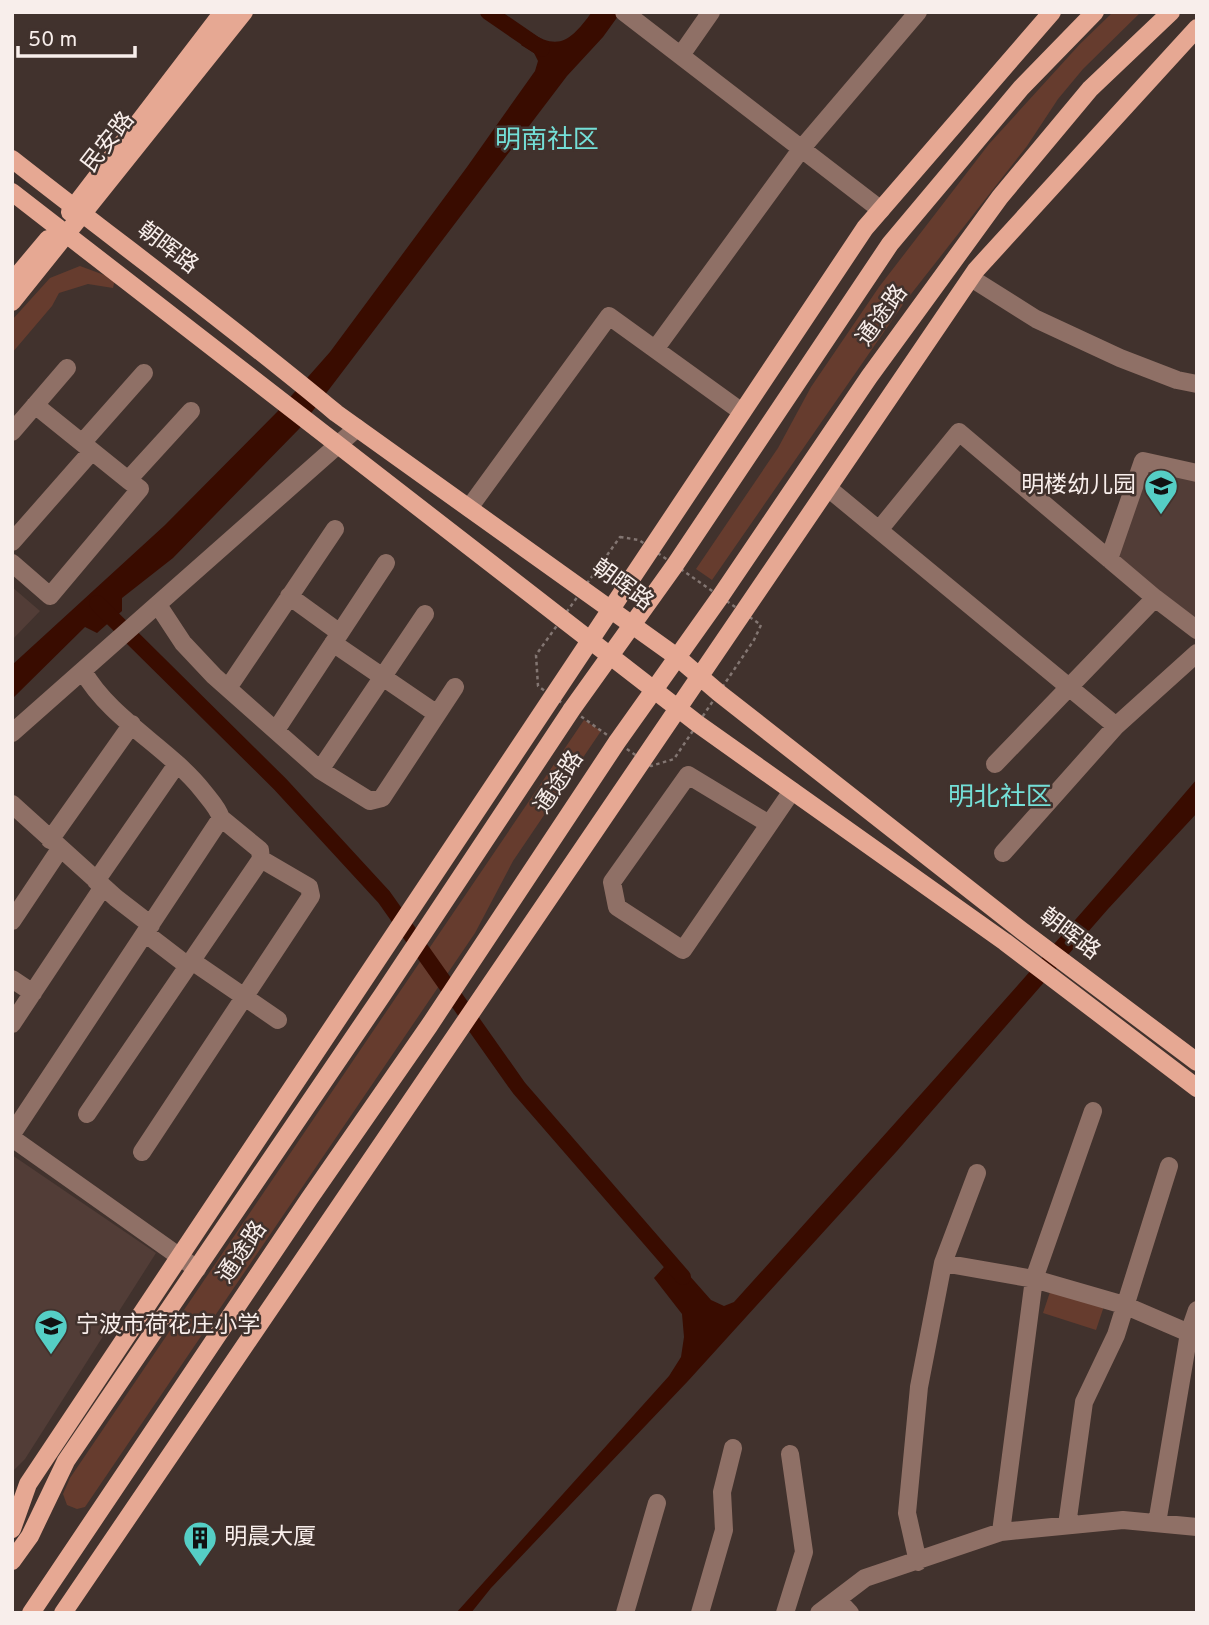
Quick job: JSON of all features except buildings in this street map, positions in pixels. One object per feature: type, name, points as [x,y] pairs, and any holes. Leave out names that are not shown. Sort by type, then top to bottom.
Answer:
[{"type":"main road","name":"民安路","points":[[78,212],[223,12]]},
{"type":"main road","name":"民安路","points":[[12,282],[62,231],[243,12]]},
{"type":"main road","points":[[12,1529],[28,1484],[865,228],[1052,12]]},
{"type":"main road","name":"通途路","points":[[12,1561],[30,1536],[66,1461],[890,244],[1021,88],[1095,12]]},
{"type":"main road","name":"通途路","points":[[32,1613],[309,1199],[429,1026],[617,741],[720,597],[869,377],[1000,197],[1090,89],[1171,12]]},
{"type":"main road","points":[[63,1613],[971,278],[1197,28]]},
{"type":"main road","name":"朝晖路","points":[[12,159],[336,413],[677,657],[1021,930],[1197,1062]]},
{"type":"main road","name":"朝晖路","points":[[12,192],[678,709],[1005,942],[1197,1088]]},
{"type":"main road","name":"民安路","points":[[12,302],[62,231]]},
{"type":"street","points":[[681,55],[711,12]]},
{"type":"street","points":[[656,348],[802,148],[918,12]]},
{"type":"street","points":[[628,15],[881,210]]},
{"type":"street","points":[[971,278],[1036,319],[1120,358],[1177,380],[1197,384]]},
{"type":"street","points":[[469,508],[609,316],[742,412]]},
{"type":"street","points":[[12,432],[67,368]]},
{"type":"street","points":[[12,541],[144,373]]},
{"type":"street","points":[[12,563],[50,596],[140,489],[35,405]]},
{"type":"street","points":[[128,480],[191,411]]},
{"type":"street","points":[[12,733],[155,607],[332,441],[357,428]]},
{"type":"street","points":[[879,530],[960,432],[1155,598],[1197,630]]},
{"type":"street","points":[[1109,559],[1143,461],[1197,473]]},
{"type":"street","points":[[828,488],[1116,726]]},
{"type":"street","points":[[228,688],[335,528]]},
{"type":"street","points":[[276,730],[386,563]]},
{"type":"street","points":[[289,596],[383,677],[437,714]]},
{"type":"street","points":[[995,764],[1155,598]]},
{"type":"street","points":[[155,607],[183,643],[228,688],[320,770],[370,801],[383,798],[455,687]]},
{"type":"street","points":[[320,770],[425,614]]},
{"type":"street","points":[[1003,853],[1116,726],[1197,653]]},
{"type":"street","points":[[83,671],[90,682],[132,724],[192,777],[222,818],[260,849],[261,859],[87,1114]]},
{"type":"street","points":[[12,921],[55,845],[132,724]]},
{"type":"street","points":[[12,1024],[177,764]]},
{"type":"street","points":[[769,824],[688,775],[612,882],[617,907],[683,950],[792,791]]},
{"type":"street","points":[[16,815],[55,845],[190,963],[278,1020]]},
{"type":"street","points":[[197,1269],[12,1136],[222,818]]},
{"type":"street","points":[[142,1152],[311,896],[309,887],[261,859]]},
{"type":"street","points":[[12,979],[33,993]]},
{"type":"street","points":[[1001,1532],[1034,1279],[1093,1111]]},
{"type":"street","points":[[1067,1525],[1084,1402],[1116,1335],[1169,1166]]},
{"type":"street","points":[[918,1562],[907,1513],[919,1387],[943,1263],[977,1173]]},
{"type":"street","points":[[943,1263],[1034,1279],[1124,1305],[1189,1333]]},
{"type":"street","points":[[1157,1523],[1189,1333],[1197,1310]]},
{"type":"street","points":[[700,1613],[724,1530],[722,1492],[733,1448]]},
{"type":"street","points":[[785,1613],[804,1552],[790,1454]]},
{"type":"street","points":[[625,1613],[657,1503]]},
{"type":"street","points":[[819,1613],[865,1578],[1001,1532],[1123,1520],[1197,1527]]},
{"type":"street","points":[[837,1599],[850,1613]]},
{"type":"shaded area","points":[[592,12],[621,12],[603,37],[567,76],[299,429],[173,558],[122,598],[122,611],[97,633],[85,627],[12,699],[12,665],[165,525],[277,412],[330,352],[535,71],[538,61],[534,53],[521,45],[530,32],[550,41],[566,39],[579,29]]},
{"type":"shaded area","points":[[1113,12],[1141,12],[1083,69],[1058,99],[1027,146],[904,303],[712,580],[696,569],[778,448],[811,387],[879,287],[989,144],[1080,44]]},
{"type":"shaded area","points":[[80,266],[115,279],[113,288],[88,284],[59,293],[52,306],[12,353],[12,320],[50,278]]},
{"type":"shaded area","name":"明楼幼儿园","points":[[1144,462],[1197,473],[1197,628],[1110,558]]},
{"type":"shaded area","points":[[12,587],[40,611],[12,640]]},
{"type":"shaded area","points":[[584,720],[601,731],[513,861],[475,933],[85,1507],[77,1509],[67,1505],[63,1494],[70,1478]]},
{"type":"shaded area","points":[[1197,779],[1197,813],[1108,909],[897,1151],[688,1381],[491,1588],[471,1613],[456,1613],[669,1376],[681,1357],[684,1337],[682,1314],[654,1278],[673,1257],[711,1300],[724,1306],[734,1302],[1025,977]]},
{"type":"shaded area","name":"宁波市荷花庄小学","points":[[12,1155],[156,1253],[25,1459],[12,1472]]},
{"type":"shaded area","points":[[1051,1289],[1104,1306],[1096,1330],[1043,1313]]},
{"type":"waterway","points":[[488,12],[542,49]]},
{"type":"waterway","points":[[97,603],[280,784],[384,897],[519,1088],[683,1277]]},
{"type":"place","name":"明楼幼儿园","points":[[1161,516]]},
{"type":"place","name":"宁波市荷花庄小学","points":[[51,1356]]},
{"type":"place","name":"明晨大厦","points":[[200,1568]]},
{"type":"district","name":"明南社区","points":[[547,141]]},
{"type":"district","name":"明北社区","points":[[1000,798]]}]
